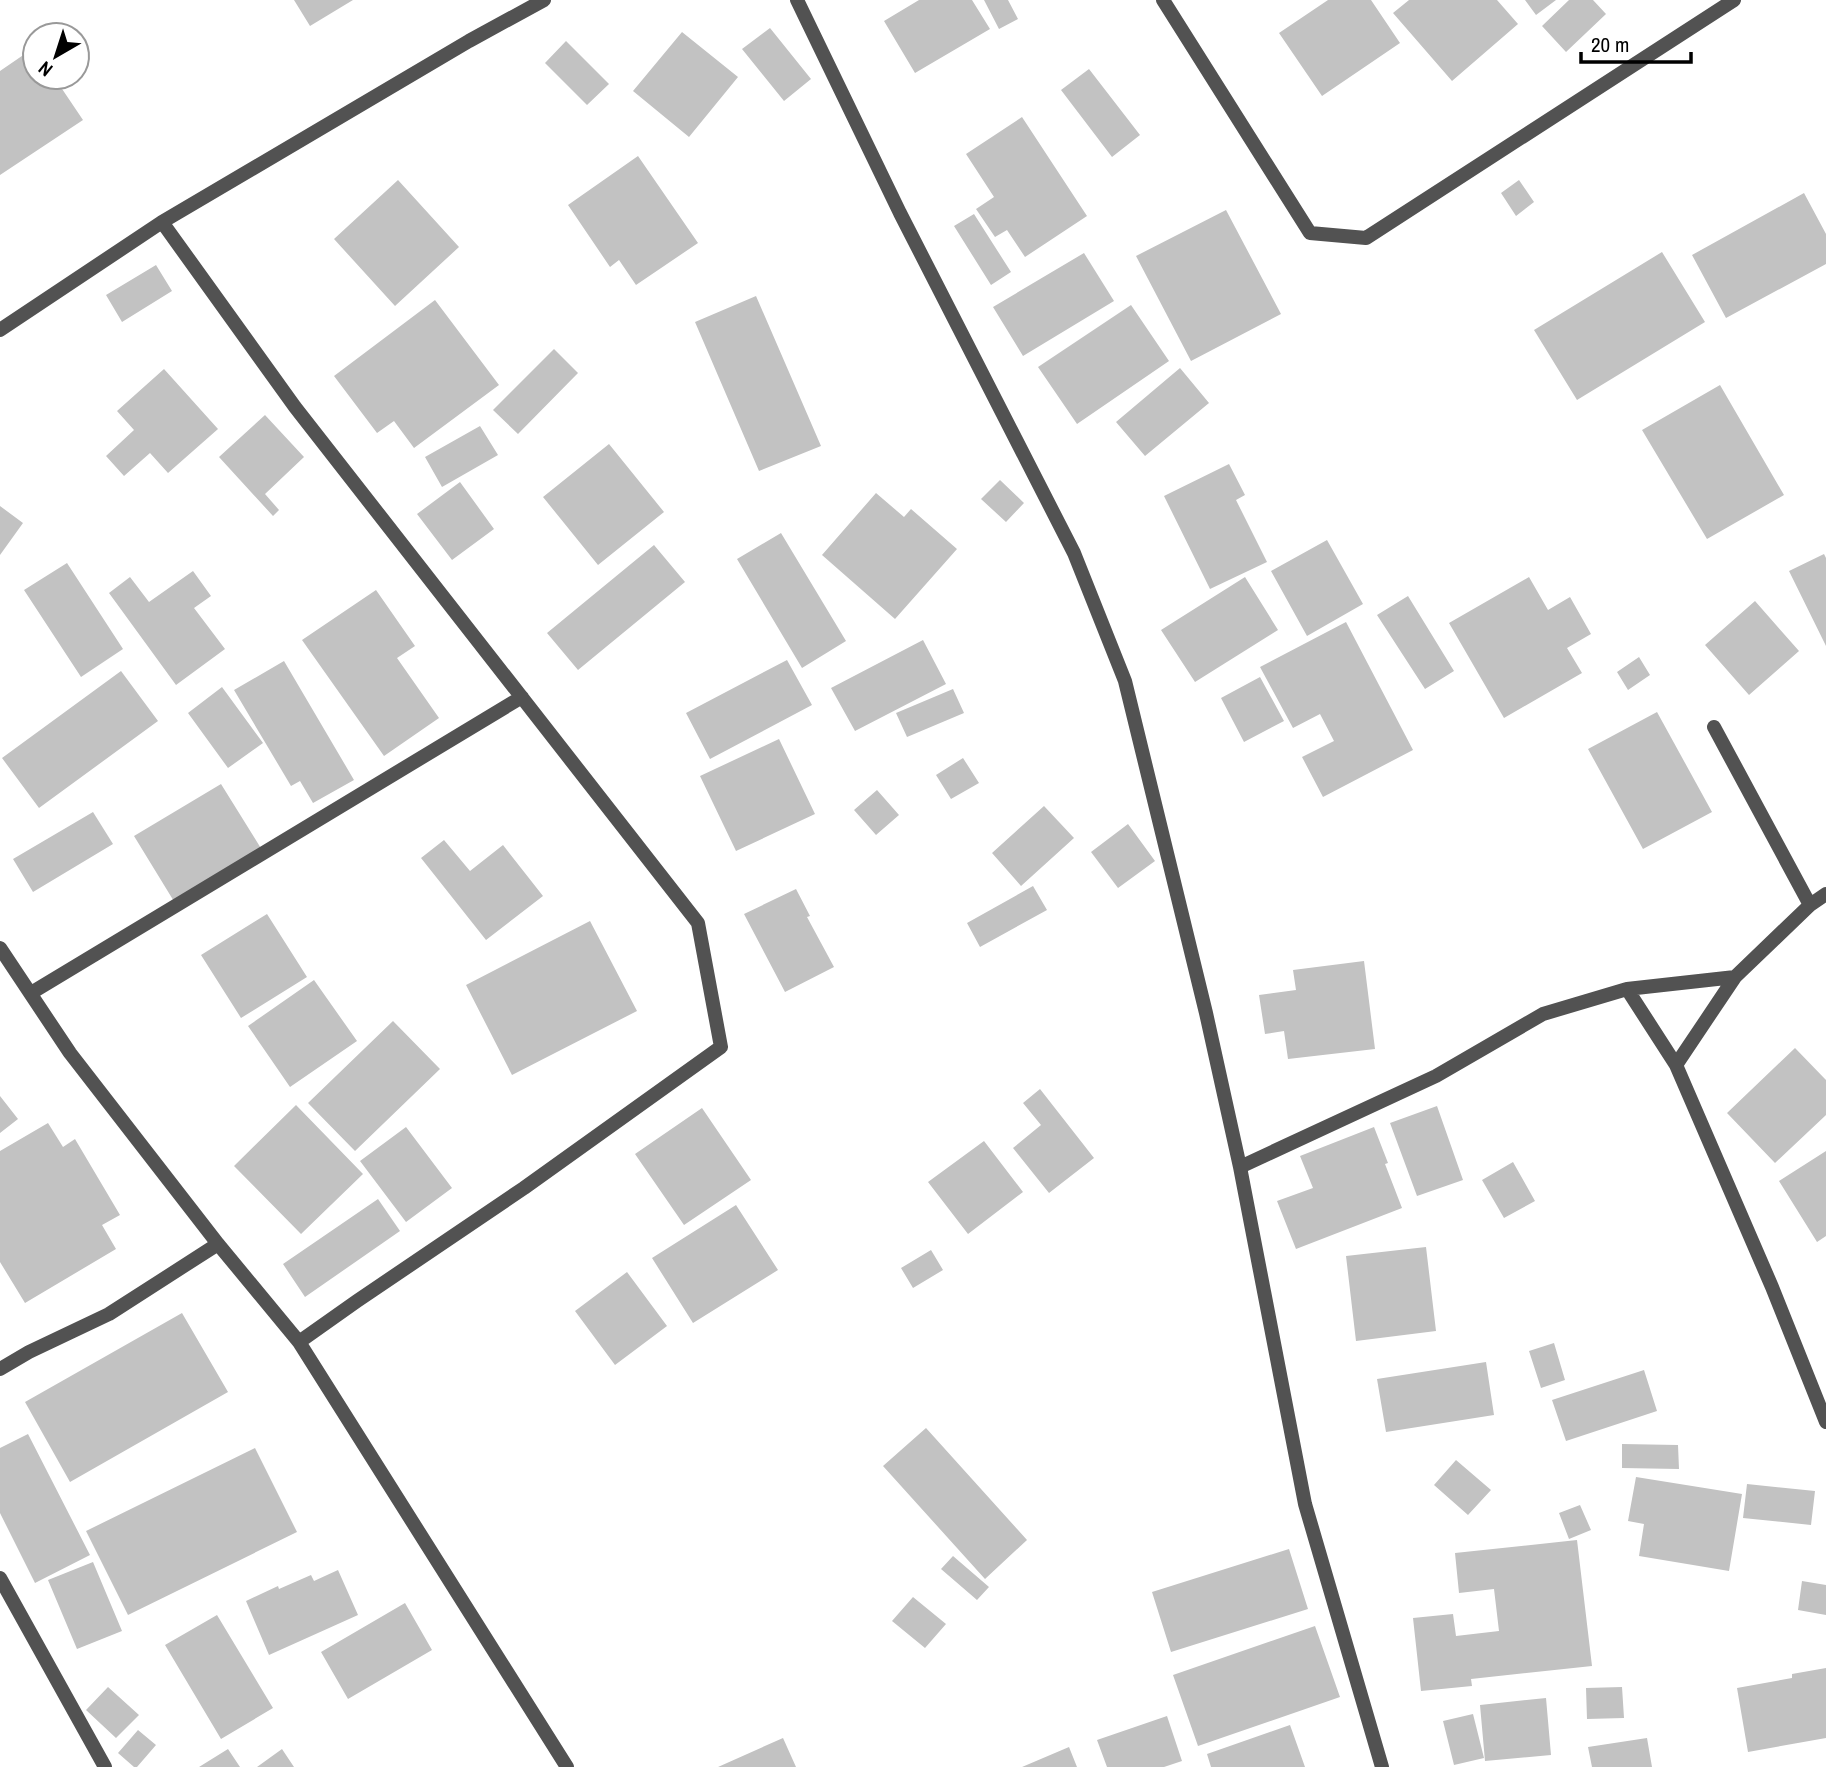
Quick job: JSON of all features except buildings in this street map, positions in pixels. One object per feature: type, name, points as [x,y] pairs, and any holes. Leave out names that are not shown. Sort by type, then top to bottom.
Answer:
[{"type":"street","points":[[0,330],[162,222],[469,41],[544,0]]},
{"type":"street","points":[[797,0],[901,213],[1074,553],[1125,681],[1206,1013],[1240,1167],[1305,1504],[1382,1767]]},
{"type":"street","points":[[1163,0],[1310,233],[1366,238],[1734,0]]},
{"type":"street","points":[[162,222],[295,407],[698,923],[720,1047],[535,1180],[299,1342]]},
{"type":"street","points":[[30,993],[522,697]]},
{"type":"street","points":[[1714,727],[1810,905]]},
{"type":"street","points":[[1676,1065],[1735,977],[1810,905],[1826,894]]},
{"type":"street","points":[[0,947],[71,1053],[218,1244],[299,1342],[567,1767]]},
{"type":"street","points":[[1240,1167],[1436,1076],[1543,1014],[1628,989],[1735,977]]},
{"type":"street","points":[[1628,989],[1676,1065],[1772,1287],[1826,1422]]},
{"type":"street","points":[[0,1369],[108,1314],[218,1244]]},
{"type":"street","points":[[0,1578],[105,1767]]}]
